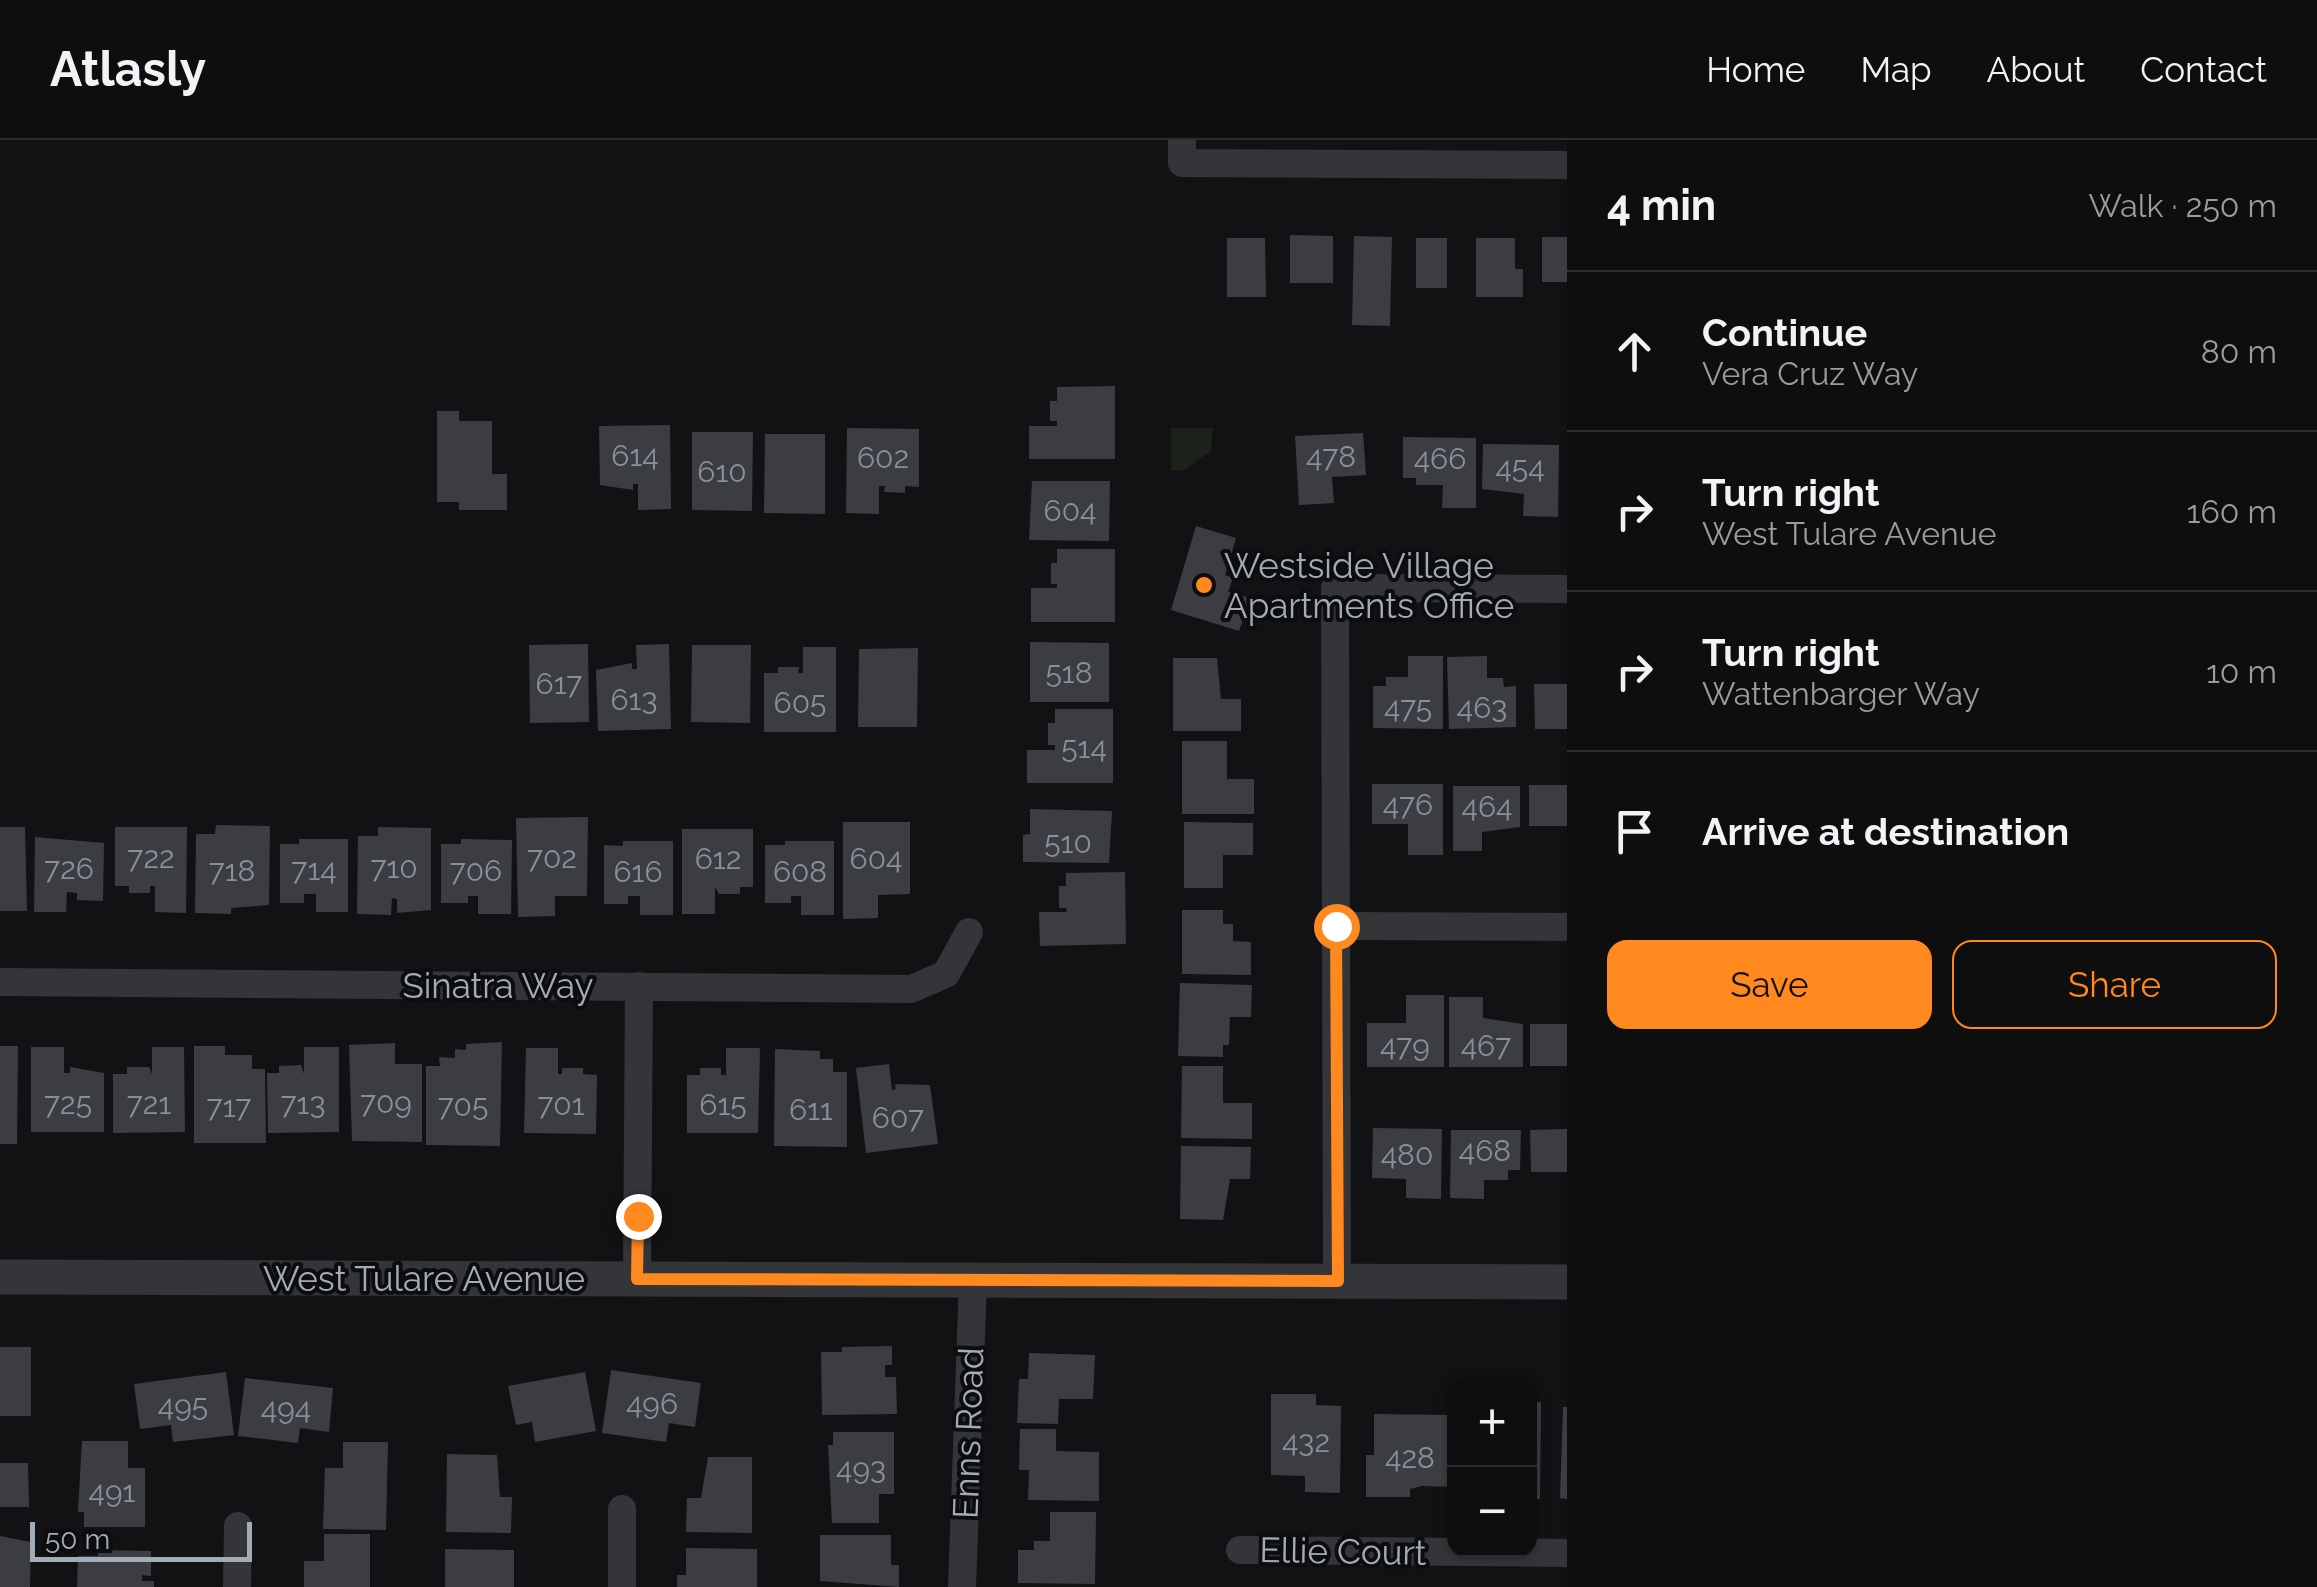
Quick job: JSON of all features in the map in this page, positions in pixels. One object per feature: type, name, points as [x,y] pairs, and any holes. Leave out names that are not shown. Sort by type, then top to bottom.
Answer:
[{"type":"street","points":[[1182,140],[1182,162],[1567,165]]},
{"type":"street","points":[[1338,1281],[1335,588],[1567,589]]},
{"type":"street","points":[[1336,926],[1567,927]]},
{"type":"street","name":"Sinatra Way","points":[[0,982],[911,989],[946,974],[969,932]]},
{"type":"street","points":[[637,1279],[639,986]]},
{"type":"street","name":"West Tulare Avenue","points":[[0,1277],[1567,1282]]},
{"type":"street","name":"Enns Road","points":[[962,1587],[973,1280]]},
{"type":"street","points":[[622,1509],[622,1587]]},
{"type":"street","points":[[237,1587],[238,1526]]},
{"type":"street","name":"Ellie Court","points":[[1240,1550],[1567,1553]]},
{"type":"shaded area","points":[[1171,428],[1213,428],[1211,451],[1184,470],[1171,471]]},
{"type":"building","points":[[1290,235],[1333,236],[1333,283],[1290,283]]},
{"type":"building","points":[[1354,236],[1392,237],[1390,326],[1352,325]]},
{"type":"building","points":[[1542,237],[1567,237],[1567,282],[1542,282]]},
{"type":"building","points":[[1227,238],[1265,238],[1266,297],[1227,297]]},
{"type":"building","points":[[1416,238],[1447,238],[1447,288],[1416,288]]},
{"type":"building","points":[[1476,238],[1515,238],[1515,269],[1523,269],[1523,297],[1476,297]]},
{"type":"building","points":[[1115,386],[1115,459],[1029,459],[1029,426],[1057,426],[1057,421],[1050,421],[1050,401],[1057,401],[1057,387]]},
{"type":"building","points":[[437,411],[459,411],[459,421],[492,421],[492,474],[507,474],[507,510],[459,510],[459,502],[437,502]]},
{"type":"building","points":[[670,425],[671,509],[638,510],[638,484],[633,484],[633,490],[600,485],[599,426]]},
{"type":"building","points":[[847,428],[919,429],[919,487],[905,486],[905,493],[884,492],[885,486],[879,486],[879,514],[846,513]]},
{"type":"building","points":[[692,432],[753,432],[752,511],[692,510]]},
{"type":"building","points":[[1363,433],[1366,475],[1332,477],[1334,503],[1299,505],[1295,436]]},
{"type":"building","points":[[765,434],[825,434],[825,514],[764,513]]},
{"type":"building","points":[[1403,437],[1476,438],[1476,508],[1442,508],[1443,485],[1416,485],[1416,478],[1403,478]]},
{"type":"building","points":[[1483,444],[1559,445],[1558,517],[1523,516],[1524,494],[1482,489]]},
{"type":"building","points":[[1032,481],[1110,481],[1109,541],[1029,540]]},
{"type":"building","name":"Westside Village Apartments Office","points":[[1196,526],[1236,538],[1225,575],[1233,578],[1228,592],[1251,598],[1239,631],[1171,610]]},
{"type":"building","points":[[1057,549],[1115,549],[1115,622],[1031,622],[1031,588],[1057,588],[1057,584],[1051,584],[1051,563],[1057,563]]},
{"type":"building","points":[[1030,642],[1109,643],[1109,702],[1030,702]]},
{"type":"building","points":[[588,644],[589,722],[530,723],[529,645]]},
{"type":"building","points":[[669,644],[671,729],[598,731],[596,670],[632,663],[632,669],[637,669],[636,645]]},
{"type":"building","points":[[692,645],[751,645],[750,723],[691,722]]},
{"type":"building","points":[[803,647],[836,647],[836,732],[764,732],[764,673],[778,673],[778,667],[799,667],[798,673],[803,673]]},
{"type":"building","points":[[918,648],[917,727],[858,727],[859,649]]},
{"type":"building","points":[[1408,656],[1443,656],[1443,729],[1373,728],[1373,686],[1386,686],[1386,677],[1408,677]]},
{"type":"building","points":[[1487,656],[1487,678],[1503,678],[1504,687],[1516,686],[1516,727],[1449,729],[1447,657]]},
{"type":"building","points":[[1173,658],[1217,658],[1221,699],[1241,699],[1241,731],[1173,731]]},
{"type":"building","points":[[1534,684],[1567,684],[1567,729],[1535,729]]},
{"type":"building","points":[[1055,709],[1113,709],[1113,783],[1027,783],[1027,750],[1055,750],[1055,745],[1048,745],[1048,723],[1055,723]]},
{"type":"building","points":[[1182,741],[1227,741],[1227,779],[1254,779],[1254,814],[1182,814]]},
{"type":"building","points":[[1372,784],[1443,784],[1443,855],[1408,855],[1408,824],[1372,824]]},
{"type":"building","points":[[1529,785],[1567,785],[1567,826],[1529,826]]},
{"type":"building","points":[[1453,786],[1520,786],[1520,827],[1482,832],[1482,851],[1453,851]]},
{"type":"building","points":[[1030,809],[1112,811],[1109,863],[1023,862],[1023,835],[1030,834]]},
{"type":"building","points":[[588,817],[587,896],[555,896],[555,916],[518,917],[516,818]]},
{"type":"building","points":[[843,822],[910,822],[910,894],[878,895],[878,918],[843,919]]},
{"type":"building","points":[[1184,822],[1253,823],[1253,855],[1223,855],[1223,888],[1184,888]]},
{"type":"building","points":[[216,825],[270,826],[269,905],[231,908],[231,914],[195,913],[196,834],[215,834]]},
{"type":"building","points":[[0,827],[25,827],[27,911],[0,911]]},
{"type":"building","points":[[115,827],[187,827],[186,913],[155,912],[155,886],[150,886],[150,893],[129,893],[129,886],[115,886]]},
{"type":"building","points":[[378,827],[431,828],[431,910],[397,913],[397,899],[392,898],[391,915],[357,914],[358,836],[378,836]]},
{"type":"building","points":[[682,829],[753,829],[753,887],[740,887],[740,894],[719,894],[715,887],[715,914],[682,914]]},
{"type":"building","points":[[35,837],[104,843],[103,901],[77,900],[77,893],[67,892],[66,912],[34,912]]},
{"type":"building","points":[[299,839],[348,839],[348,912],[316,912],[316,894],[304,894],[304,903],[280,903],[280,844],[299,844]]},
{"type":"building","points":[[461,839],[512,840],[511,914],[478,914],[478,896],[468,896],[468,903],[441,903],[441,844],[461,844]]},
{"type":"building","points":[[623,841],[673,841],[673,915],[640,915],[640,896],[628,896],[628,904],[604,904],[604,845],[623,846]]},
{"type":"building","points":[[785,841],[834,841],[834,915],[801,915],[801,896],[791,896],[791,903],[765,903],[765,845],[785,845]]},
{"type":"building","points":[[1125,872],[1126,944],[1040,946],[1039,912],[1067,912],[1066,908],[1059,908],[1059,886],[1066,886],[1066,873]]},
{"type":"building","points":[[1182,910],[1223,910],[1223,924],[1233,924],[1233,941],[1251,942],[1251,975],[1182,974]]},
{"type":"building","points":[[1180,983],[1252,985],[1251,1017],[1230,1017],[1229,1045],[1223,1045],[1223,1057],[1178,1056]]},
{"type":"building","points":[[1406,995],[1444,995],[1444,1067],[1367,1067],[1367,1023],[1406,1023]]},
{"type":"building","points":[[1449,997],[1483,997],[1483,1018],[1523,1024],[1523,1067],[1449,1067]]},
{"type":"building","points":[[1530,1024],[1567,1024],[1567,1066],[1530,1066]]},
{"type":"building","points":[[502,1042],[500,1146],[426,1145],[426,1066],[440,1066],[439,1057],[455,1058],[455,1049],[466,1050],[466,1044]]},
{"type":"building","points":[[395,1043],[395,1064],[422,1064],[422,1142],[352,1141],[349,1045]]},
{"type":"building","points":[[0,1046],[18,1046],[17,1144],[0,1144]]},
{"type":"building","points":[[194,1046],[225,1046],[225,1055],[252,1055],[252,1069],[265,1069],[266,1143],[194,1143]]},
{"type":"building","points":[[31,1047],[64,1047],[64,1073],[70,1073],[70,1067],[104,1073],[104,1132],[31,1132]]},
{"type":"building","points":[[152,1047],[184,1047],[185,1132],[113,1133],[113,1074],[127,1074],[127,1067],[149,1067],[152,1074]]},
{"type":"building","points":[[304,1047],[339,1047],[339,1132],[268,1133],[267,1073],[279,1073],[279,1066],[301,1065],[304,1074]]},
{"type":"building","points":[[526,1048],[558,1048],[558,1074],[562,1074],[562,1068],[583,1068],[583,1074],[597,1075],[596,1134],[524,1133]]},
{"type":"building","points":[[726,1048],[760,1048],[758,1133],[687,1133],[687,1075],[700,1075],[700,1068],[721,1068],[721,1075],[726,1075]]},
{"type":"building","points":[[775,1049],[820,1051],[820,1059],[833,1059],[833,1072],[847,1072],[847,1147],[774,1146]]},
{"type":"building","points":[[889,1064],[892,1090],[896,1089],[895,1084],[930,1085],[938,1144],[866,1153],[856,1068]]},
{"type":"building","points":[[1182,1066],[1223,1066],[1223,1103],[1252,1103],[1252,1139],[1181,1138]]},
{"type":"building","points":[[1373,1128],[1442,1129],[1441,1199],[1406,1198],[1406,1179],[1372,1178]]},
{"type":"building","points":[[1567,1129],[1567,1172],[1531,1172],[1530,1130]]},
{"type":"building","points":[[1451,1130],[1521,1130],[1520,1170],[1508,1170],[1508,1180],[1484,1180],[1484,1199],[1450,1198]]},
{"type":"building","points":[[1181,1146],[1251,1147],[1250,1179],[1230,1179],[1223,1220],[1180,1219]]},
{"type":"building","points":[[892,1346],[892,1365],[885,1365],[885,1377],[896,1377],[897,1414],[822,1415],[821,1352],[842,1352],[842,1347]]},
{"type":"building","points":[[0,1347],[31,1347],[31,1416],[0,1416]]},
{"type":"building","points":[[1029,1353],[1095,1355],[1093,1399],[1059,1399],[1058,1424],[1017,1423],[1019,1379],[1028,1379]]},
{"type":"building","points":[[611,1370],[701,1383],[695,1427],[669,1423],[666,1442],[602,1433]]},
{"type":"building","points":[[226,1372],[234,1435],[173,1442],[171,1425],[140,1429],[134,1384]]},
{"type":"building","points":[[585,1372],[596,1431],[535,1442],[532,1422],[516,1425],[508,1386]]},
{"type":"building","points":[[245,1378],[333,1388],[329,1432],[300,1428],[298,1443],[238,1436]]},
{"type":"building","points":[[1271,1394],[1316,1394],[1316,1405],[1341,1406],[1340,1493],[1305,1492],[1305,1476],[1271,1475]]},
{"type":"building","points":[[1537,1402],[1541,1402],[1537,1499]]},
{"type":"building","points":[[1563,1407],[1567,1407],[1567,1499],[1560,1498]]},
{"type":"building","points":[[1374,1414],[1447,1415],[1447,1487],[1410,1489],[1410,1497],[1366,1497],[1366,1455],[1374,1455]]},
{"type":"building","points":[[1020,1429],[1056,1429],[1056,1451],[1099,1452],[1099,1501],[1028,1500],[1029,1470],[1019,1470]]},
{"type":"building","points":[[833,1432],[894,1432],[894,1494],[879,1494],[879,1523],[832,1523],[828,1445],[833,1445]]},
{"type":"building","points":[[82,1441],[128,1441],[128,1468],[145,1468],[145,1527],[84,1527],[84,1512],[78,1512]]},
{"type":"building","points":[[343,1442],[388,1442],[386,1530],[323,1529],[325,1468],[343,1468]]},
{"type":"building","points":[[447,1454],[497,1455],[500,1497],[512,1497],[511,1533],[446,1532]]},
{"type":"building","points":[[708,1457],[752,1457],[752,1533],[686,1532],[687,1498],[701,1498]]},
{"type":"building","points":[[0,1463],[28,1463],[29,1507],[0,1507]]},
{"type":"building","points":[[1050,1512],[1096,1512],[1095,1584],[1018,1583],[1018,1550],[1034,1550],[1034,1541],[1050,1541]]},
{"type":"building","points":[[324,1534],[370,1534],[370,1587],[304,1587],[304,1561],[324,1561]]},
{"type":"building","points":[[820,1535],[891,1535],[891,1565],[899,1565],[899,1587],[820,1581]]},
{"type":"building","points":[[0,1536],[31,1542],[30,1587],[0,1587]]},
{"type":"building","points":[[686,1548],[757,1549],[757,1587],[677,1587],[677,1575],[686,1575]]},
{"type":"building","points":[[445,1549],[514,1550],[514,1587],[445,1587]]},
{"type":"building","points":[[98,1550],[151,1551],[151,1576],[142,1575],[142,1581],[154,1581],[154,1587],[77,1587],[78,1556],[98,1556]]},
{"type":"place","name":"Westside Village Apartments Office","points":[[1204,585]]},
{"type":"route","points":[[638,1216],[637,1279],[1338,1281],[1336,926]]}]
